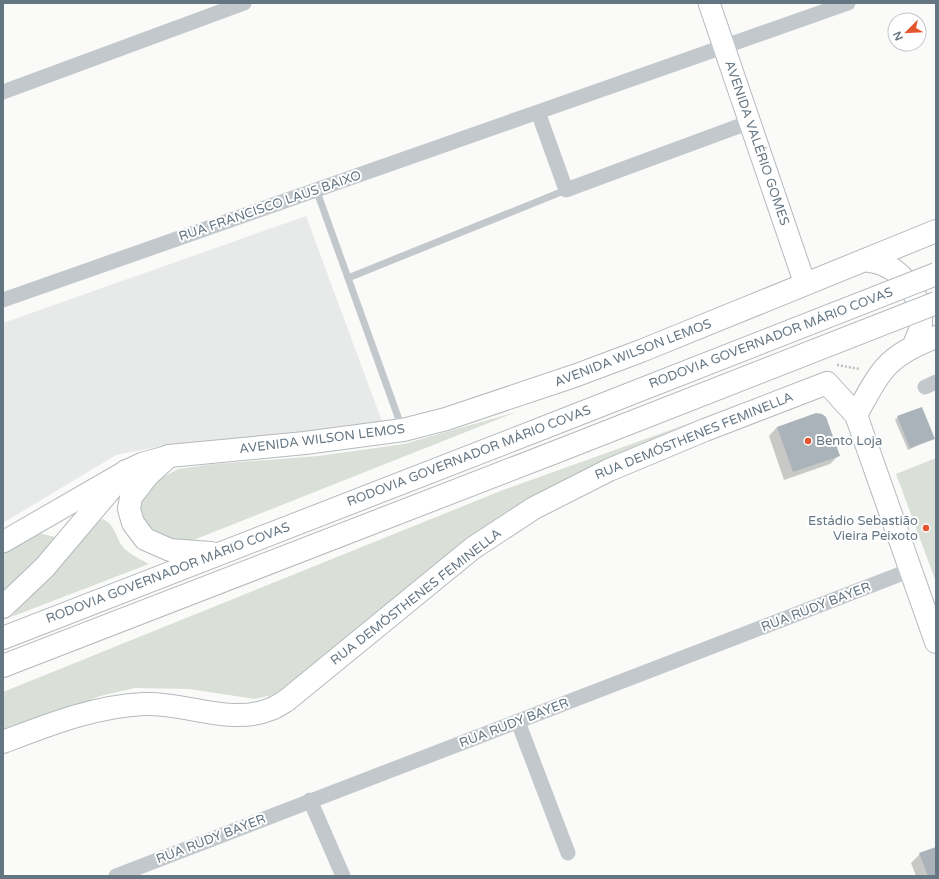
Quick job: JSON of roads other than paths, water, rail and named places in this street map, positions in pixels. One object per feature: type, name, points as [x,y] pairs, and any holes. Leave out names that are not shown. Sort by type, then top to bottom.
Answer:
[{"type":"main road","name":"AVENIDA VALÉRIO GOMES","points":[[709,3],[805,284]]},
{"type":"main road","name":"AVENIDA WILSON LEMOS","points":[[3,542],[126,471],[143,463],[169,456],[305,444],[403,430],[454,416],[577,376],[936,231]]},
{"type":"main road","points":[[864,260],[882,264],[896,272],[908,284],[916,298],[920,313],[920,329],[914,345]]},
{"type":"main road","name":"RODOVIA GOVERNADOR MÁRIO COVAS","points":[[3,638],[936,274]]},
{"type":"main road","name":"RODOVIA GOVERNADOR MÁRIO COVAS","points":[[3,666],[936,303]]},
{"type":"main road","points":[[936,337],[914,345],[895,357],[880,372],[856,415],[936,642]]},
{"type":"main road","name":"RUA DEMÓSTHENES FEMINELLA","points":[[3,742],[74,716],[117,707],[145,704],[179,706],[230,714],[252,714],[271,709],[287,700],[473,548],[522,515],[566,491],[609,470],[705,430],[826,383],[856,415]]},
{"type":"main road","points":[[169,456],[148,475],[131,497],[129,509],[133,523],[145,539],[170,550],[219,553]]},
{"type":"main road","points":[[3,607],[45,567],[126,471]]},
{"type":"street","points":[[3,92],[244,3]]},
{"type":"street","name":"RUA FRANCISCO LAUS BAIXO","points":[[3,300],[848,3]]},
{"type":"street","points":[[538,112],[566,190],[750,122]]},
{"type":"street","name":"RUA RUDY BAYER","points":[[116,876],[310,800],[518,722],[911,570]]},
{"type":"street","points":[[518,722],[568,853]]},
{"type":"street","points":[[310,800],[343,876]]},
{"type":"lane","points":[[316,189],[403,430]]},
{"type":"lane","points":[[348,278],[566,190]]},
{"type":"place","name":"Bento Loja","points":[[808,441]]},
{"type":"place","name":"Estádio Sebastião Vieira Peixoto","points":[[926,528]]}]
